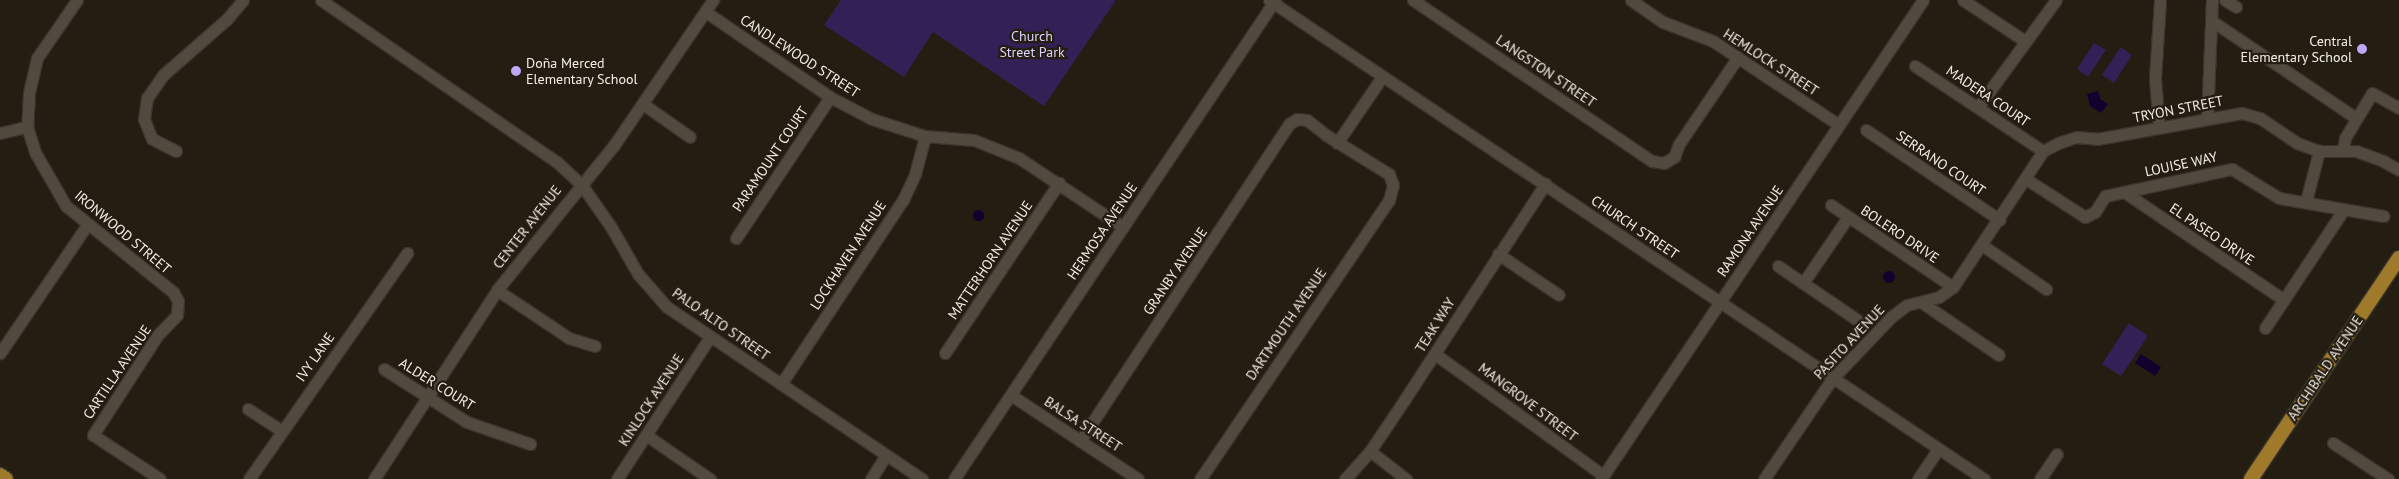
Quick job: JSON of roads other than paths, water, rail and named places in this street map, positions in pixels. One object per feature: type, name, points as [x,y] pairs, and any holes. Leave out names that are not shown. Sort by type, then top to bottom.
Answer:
[{"type":"main road","name":"ARCHIBALD AVENUE","points":[[2251,479],[2399,258]]},
{"type":"main road","points":[[0,475],[6,479]]},
{"type":"street","points":[[0,133],[27,128],[29,93],[37,58],[77,0]]},
{"type":"street","points":[[176,151],[152,139],[144,119],[147,98],[163,75],[221,25],[242,0]]},
{"type":"street","name":"PALO ALTO STREET","points":[[321,0],[430,72],[447,88],[557,162],[580,184],[612,227],[638,274],[667,307],[922,479]]},
{"type":"street","name":"CENTER AVENUE","points":[[374,479],[497,290],[643,104],[713,0]]},
{"type":"street","name":"LANGSTON STREET","points":[[1412,0],[1652,161],[1664,163],[1674,157],[1679,144],[1738,57]]},
{"type":"street","name":"HEMLOCK STREET","points":[[1631,0],[1663,22],[1713,42],[1738,57],[1839,125]]},
{"type":"street","name":"RAMONA AVENUE","points":[[1602,477],[1923,0]]},
{"type":"street","points":[[1963,0],[2024,41]]},
{"type":"street","points":[[1978,107],[2024,41],[2056,0]]},
{"type":"street","points":[[2159,128],[2154,78],[2160,0]]},
{"type":"street","points":[[2207,119],[2212,0]]},
{"type":"street","points":[[2225,0],[2236,7]]},
{"type":"street","name":"CHURCH STREET","points":[[1273,1],[1721,302],[1832,379],[1984,479]]},
{"type":"street","name":"HERMOSA AVENUE","points":[[954,479],[1273,1]]},
{"type":"street","name":"CANDLEWOOD STREET","points":[[706,12],[830,97],[872,119],[925,136],[974,140],[1019,158],[1123,227]]},
{"type":"street","points":[[2212,21],[2356,118]]},
{"type":"street","name":"MADERA COURT","points":[[1915,66],[2043,152]]},
{"type":"street","points":[[1337,143],[1382,76]]},
{"type":"street","points":[[2342,150],[2345,138],[2372,93],[2399,108]]},
{"type":"street","name":"PARAMOUNT COURT","points":[[736,238],[830,97]]},
{"type":"street","points":[[643,104],[690,136]]},
{"type":"street","name":"TRYON STREET","points":[[2043,152],[2076,136],[2097,139],[2242,113],[2260,118],[2297,143],[2319,151],[2356,151],[2383,160],[2399,170]]},
{"type":"street","name":"GRANBY AVENUE","points":[[1080,441],[1289,124],[1297,119],[1307,120],[1337,143]]},
{"type":"street","name":"IRONWOOD STREET","points":[[27,128],[36,154],[58,195],[87,225],[174,292],[178,301]]},
{"type":"street","name":"SERRANO COURT","points":[[1866,130],[2000,220]]},
{"type":"street","name":"LOCKHAVEN AVENUE","points":[[782,384],[903,200],[915,174],[925,136]]},
{"type":"street","name":"DARTMOUTH AVENUE","points":[[1200,479],[1389,200],[1393,185],[1389,174],[1337,143]]},
{"type":"street","points":[[2306,201],[2319,151]]},
{"type":"street","name":"PASITO AVENUE","points":[[1764,479],[1832,379],[1891,317],[1907,305],[1939,298],[1953,287],[2000,220],[2043,152]]},
{"type":"street","name":"LOUISE WAY","points":[[2026,178],[2085,217],[2095,212],[2105,196],[2232,169],[2279,198],[2306,201],[2383,216]]},
{"type":"street","name":"MATTERHORN AVENUE","points":[[945,353],[1059,183]]},
{"type":"street","name":"TEAK WAY","points":[[1345,479],[1370,451],[1545,184]]},
{"type":"street","name":"EL PASEO DRIVE","points":[[2124,192],[2284,300]]},
{"type":"street","name":"BOLERO DRIVE","points":[[1831,205],[1953,287]]},
{"type":"street","points":[[2265,328],[2344,209]]},
{"type":"street","points":[[1803,283],[1848,216]]},
{"type":"street","points":[[0,352],[87,225]]},
{"type":"street","points":[[1982,245],[2046,289]]},
{"type":"street","name":"IVY LANE","points":[[249,479],[407,253]]},
{"type":"street","points":[[1498,254],[1559,295]]},
{"type":"street","points":[[1778,266],[1862,323]]},
{"type":"street","points":[[497,290],[568,338],[595,346]]},
{"type":"street","name":"CARTILLA AVENUE","points":[[160,479],[93,435],[157,336],[177,315],[178,301]]},
{"type":"street","points":[[1920,302],[1999,355]]},
{"type":"street","name":"KINLOCK AVENUE","points":[[617,479],[710,337]]},
{"type":"street","name":"MANGROVE STREET","points":[[1435,354],[1602,477]]},
{"type":"street","name":"ALDER COURT","points":[[384,369],[466,422],[530,444]]},
{"type":"street","name":"BALSA STREET","points":[[1011,395],[1138,479]]},
{"type":"street","points":[[248,409],[282,431]]},
{"type":"street","points":[[646,435],[710,479]]},
{"type":"street","points":[[2333,443],[2388,479]]},
{"type":"street","points":[[1918,479],[1938,449]]},
{"type":"street","points":[[1370,451],[1406,479]]},
{"type":"street","points":[[2040,479],[2057,454]]},
{"type":"street","points":[[871,479],[886,455]]},
{"type":"place","name":"Central Elementary School","points":[[2362,49]]},
{"type":"place","name":"Doña Merced Elementary School","points":[[516,71]]},
{"type":"park label","name":"Church Street Park","points":[[1032,44]]}]
